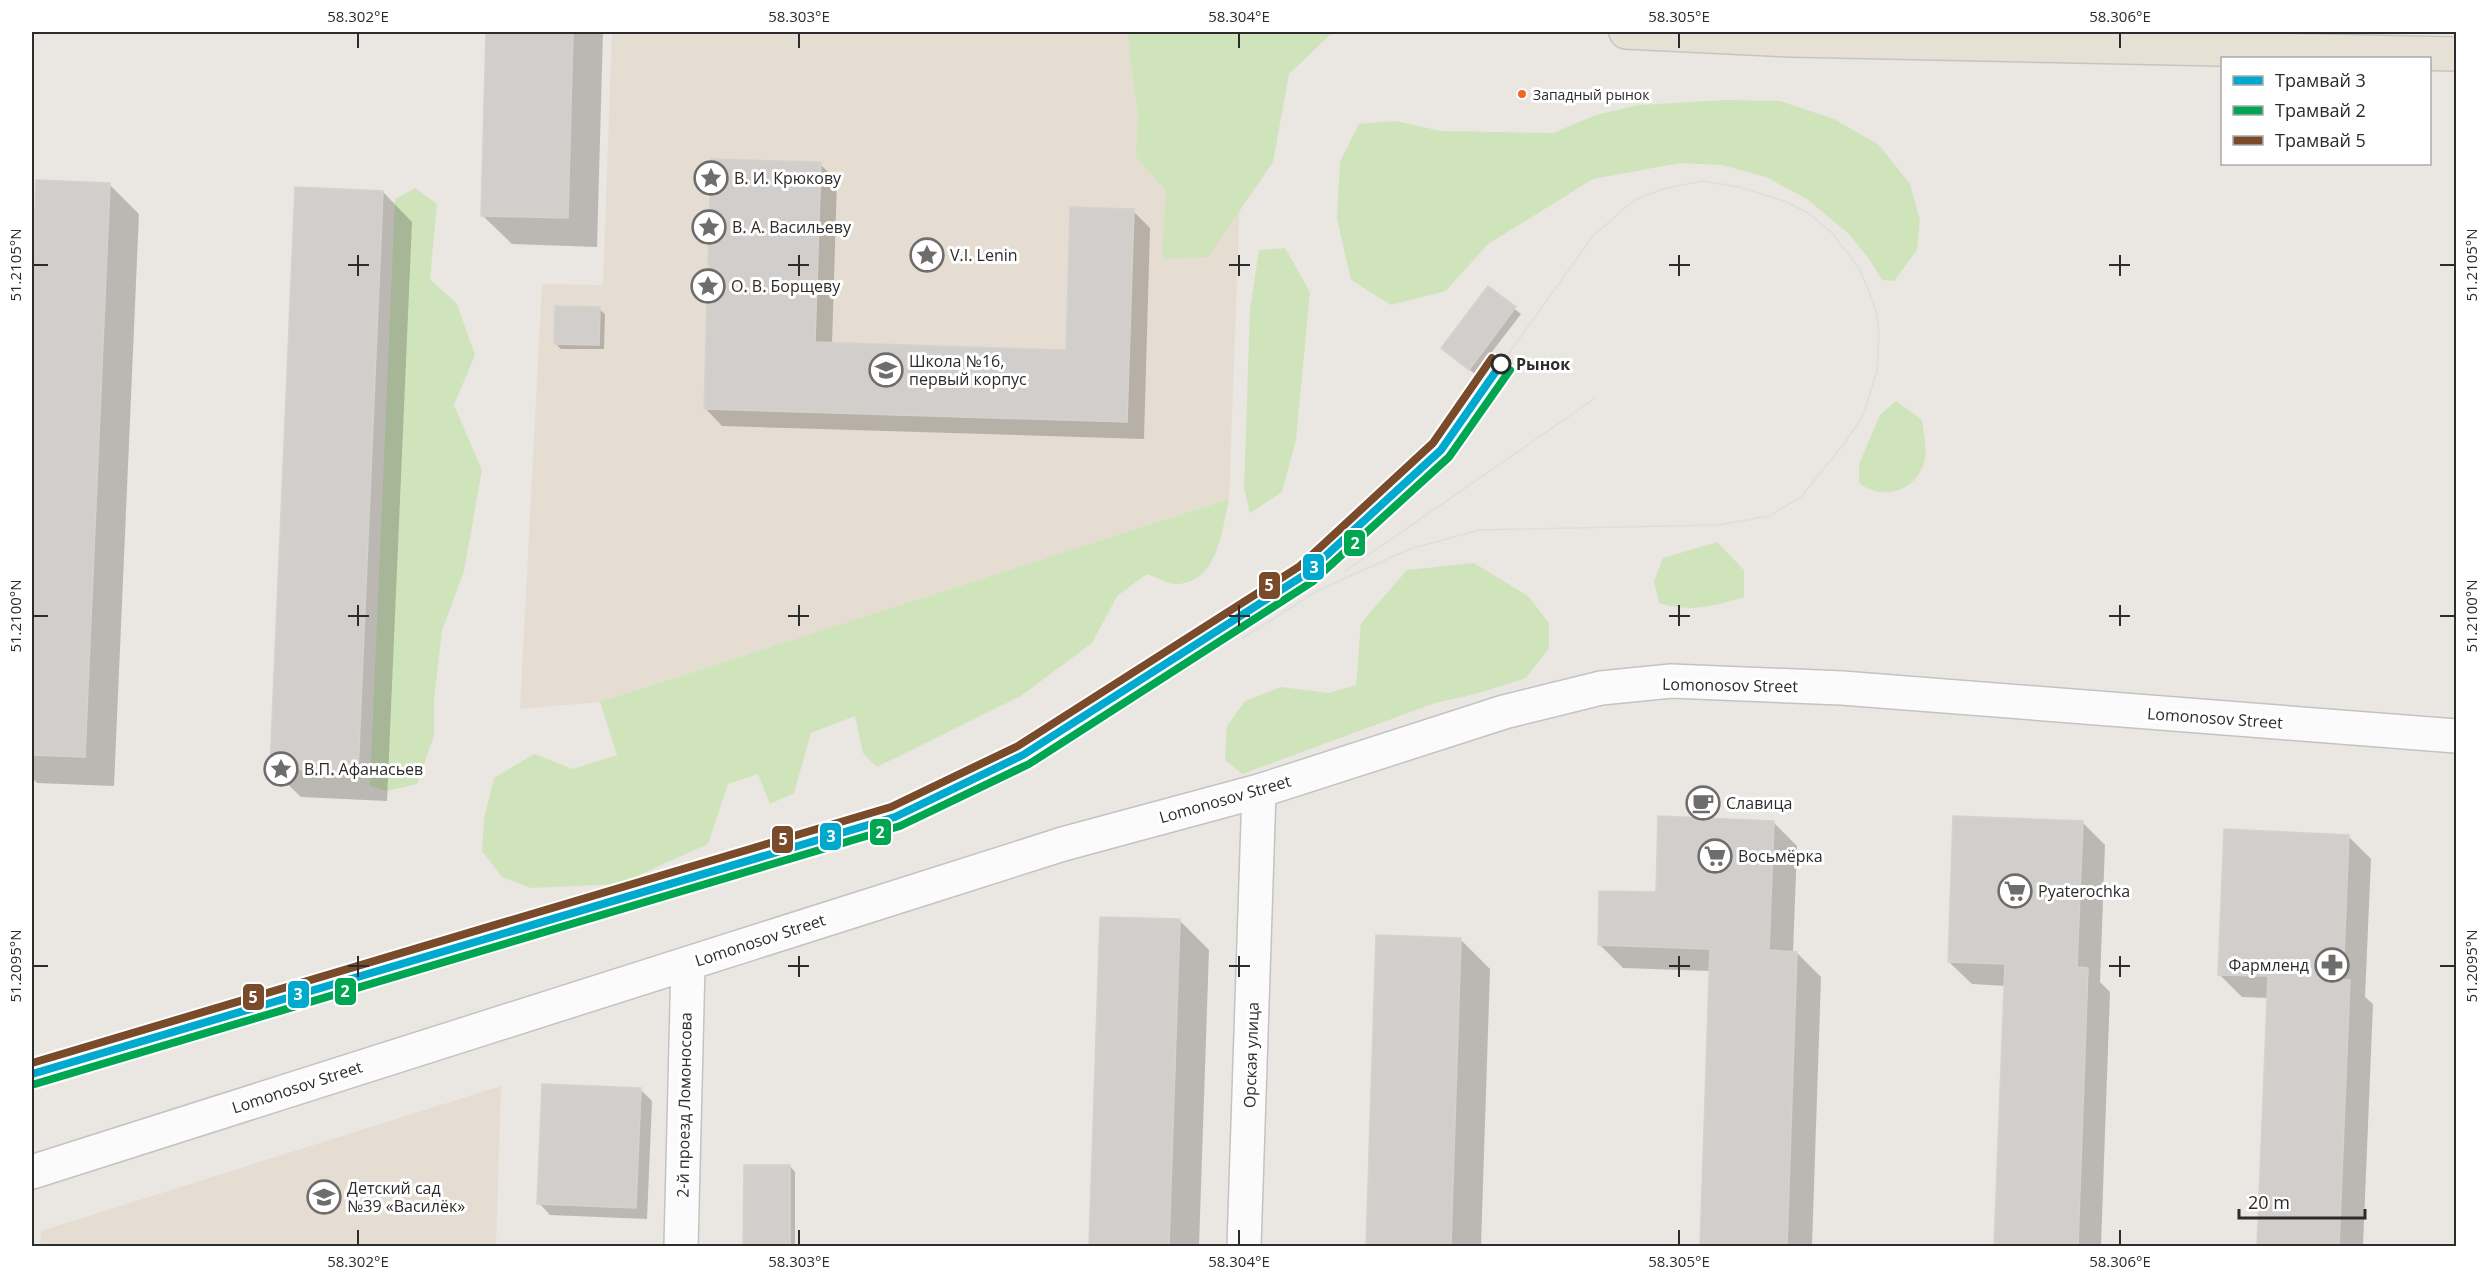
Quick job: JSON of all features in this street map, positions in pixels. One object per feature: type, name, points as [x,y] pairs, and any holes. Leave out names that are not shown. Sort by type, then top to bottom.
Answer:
[{"type":"main road","points":[[1626,32],[1791,40],[2457,54]]},
{"type":"street","name":"Lomonosov Street","points":[[32,1172],[1063,844],[1259,791],[1504,712],[1601,688],[1671,681],[1842,688],[2457,736]]},
{"type":"street","name":"Орская улица","points":[[1244,1246],[1259,791]]},
{"type":"street","name":"2-й проезд Ломоносова","points":[[681,1246],[688,964]]},
{"type":"shaded area","name":"Школа №16, первый корпус","points":[[612,32],[1246,32],[1229,499],[600,702],[520,709],[542,284],[603,285]]},
{"type":"shaded area","name":"Детский сад №39 «Василёк»","points":[[501,1086],[496,1246],[40,1246],[41,1231]]},
{"type":"green space","points":[[1127,32],[1347,32],[1330,35],[1289,74],[1273,162],[1208,257],[1162,259],[1166,191],[1136,157],[1138,114]]},
{"type":"green space","points":[[1725,100],[1780,101],[1834,119],[1879,145],[1910,184],[1920,220],[1917,250],[1894,281],[1882,280],[1849,234],[1807,199],[1766,177],[1722,165],[1680,163],[1593,179],[1488,244],[1446,291],[1391,305],[1351,280],[1337,219],[1340,162],[1359,124],[1396,121],[1441,131],[1553,133],[1596,115],[1639,105]]},
{"type":"green space","points":[[415,188],[437,204],[430,279],[457,304],[475,355],[454,405],[482,470],[464,571],[442,631],[434,699],[434,736],[417,784],[387,791],[370,786],[395,199]]},
{"type":"green space","points":[[1285,248],[1310,292],[1296,440],[1282,492],[1250,513],[1244,488],[1250,309],[1259,250]]},
{"type":"green space","points":[[1896,401],[1922,420],[1925,458],[1916,478],[1908,485],[1899,490],[1879,492],[1859,483],[1859,464],[1880,415]]},
{"type":"green space","points":[[1229,499],[1216,552],[1202,574],[1192,581],[1174,584],[1147,574],[1117,596],[1092,643],[1021,696],[877,767],[863,753],[855,716],[811,733],[794,793],[770,804],[758,774],[728,784],[708,844],[619,884],[531,888],[502,877],[482,851],[484,819],[494,778],[534,754],[573,769],[617,755],[600,702]]},
{"type":"green space","points":[[1717,542],[1744,570],[1744,597],[1692,608],[1659,603],[1654,581],[1663,558]]},
{"type":"green space","points":[[1474,563],[1528,596],[1549,623],[1549,648],[1526,678],[1479,693],[1435,703],[1242,774],[1225,760],[1227,726],[1245,701],[1281,687],[1329,693],[1356,685],[1361,623],[1407,570]]},
{"type":"building","points":[[486,32],[573,32],[568,218],[481,216]]},
{"type":"building","points":[[711,159],[821,162],[815,342],[1066,350],[1070,207],[1134,209],[1127,422],[704,409]]},
{"type":"building","points":[[36,180],[110,183],[85,757],[32,755],[32,300]]},
{"type":"building","points":[[295,187],[383,191],[358,772],[270,768]]},
{"type":"building","points":[[1488,286],[1516,307],[1469,370],[1441,348]]},
{"type":"building","points":[[555,306],[600,307],[599,345],[554,344]]},
{"type":"building","points":[[1658,816],[1774,821],[1769,950],[1797,952],[1787,1246],[1700,1246],[1710,949],[1598,945],[1599,891],[1656,892]]},
{"type":"building","points":[[1953,816],[2083,821],[2077,967],[2088,968],[2078,1246],[1994,1246],[2005,964],[1948,962]]},
{"type":"building","points":[[2224,829],[2349,835],[2343,980],[2350,980],[2339,1246],[2257,1246],[2268,976],[2218,975]]},
{"type":"building","points":[[1100,917],[1180,919],[1169,1246],[1089,1246]]},
{"type":"building","points":[[1376,935],[1461,938],[1451,1246],[1366,1246]]},
{"type":"building","points":[[542,1084],[641,1088],[636,1208],[537,1204]]},
{"type":"building","points":[[744,1165],[790,1165],[790,1246],[743,1246]]},
{"type":"tram line","points":[[1243,638],[1317,591],[1410,549],[1479,530],[1718,525],[1769,516],[1801,497],[1846,441],[1863,415],[1877,371],[1879,331],[1876,311],[1858,267],[1832,233],[1808,213],[1784,201],[1739,187],[1703,181],[1666,188],[1634,200],[1593,236],[1501,364]]},
{"type":"tram line","name":"5","points":[[32,1063],[891,807],[1018,746],[1300,566],[1433,443],[1492,358]]},
{"type":"tram line","name":"3","points":[[32,1074],[895,817],[1023,755],[1306,574],[1441,450],[1501,364]]},
{"type":"tram line","name":"2","points":[[35,1084],[900,826],[1029,764],[1312,582],[1449,457],[1510,370]]},
{"type":"tram line","points":[[1345,571],[1594,399]]},
{"type":"place","name":"Западный рынок","points":[[1522,94]]},
{"type":"place","name":"В. И. Крюкову","points":[[711,178]]},
{"type":"place","name":"В. А. Васильеву","points":[[709,227]]},
{"type":"place","name":"V.I. Lenin","points":[[927,255]]},
{"type":"place","name":"О. В. Борщеву","points":[[708,286]]},
{"type":"place","name":"Рынок","points":[[1501,364]]},
{"type":"place","name":"Школа №16, первый корпус","points":[[886,370]]},
{"type":"place","name":"В.П. Афанасьев","points":[[281,769]]},
{"type":"place","name":"Славица","points":[[1703,803]]},
{"type":"place","name":"Восьмёрка","points":[[1715,856]]},
{"type":"place","name":"Pyaterochka","points":[[2015,891]]},
{"type":"place","name":"Фармленд","points":[[2332,965]]},
{"type":"place","name":"Детский сад №39 «Василёк»","points":[[324,1197]]}]
